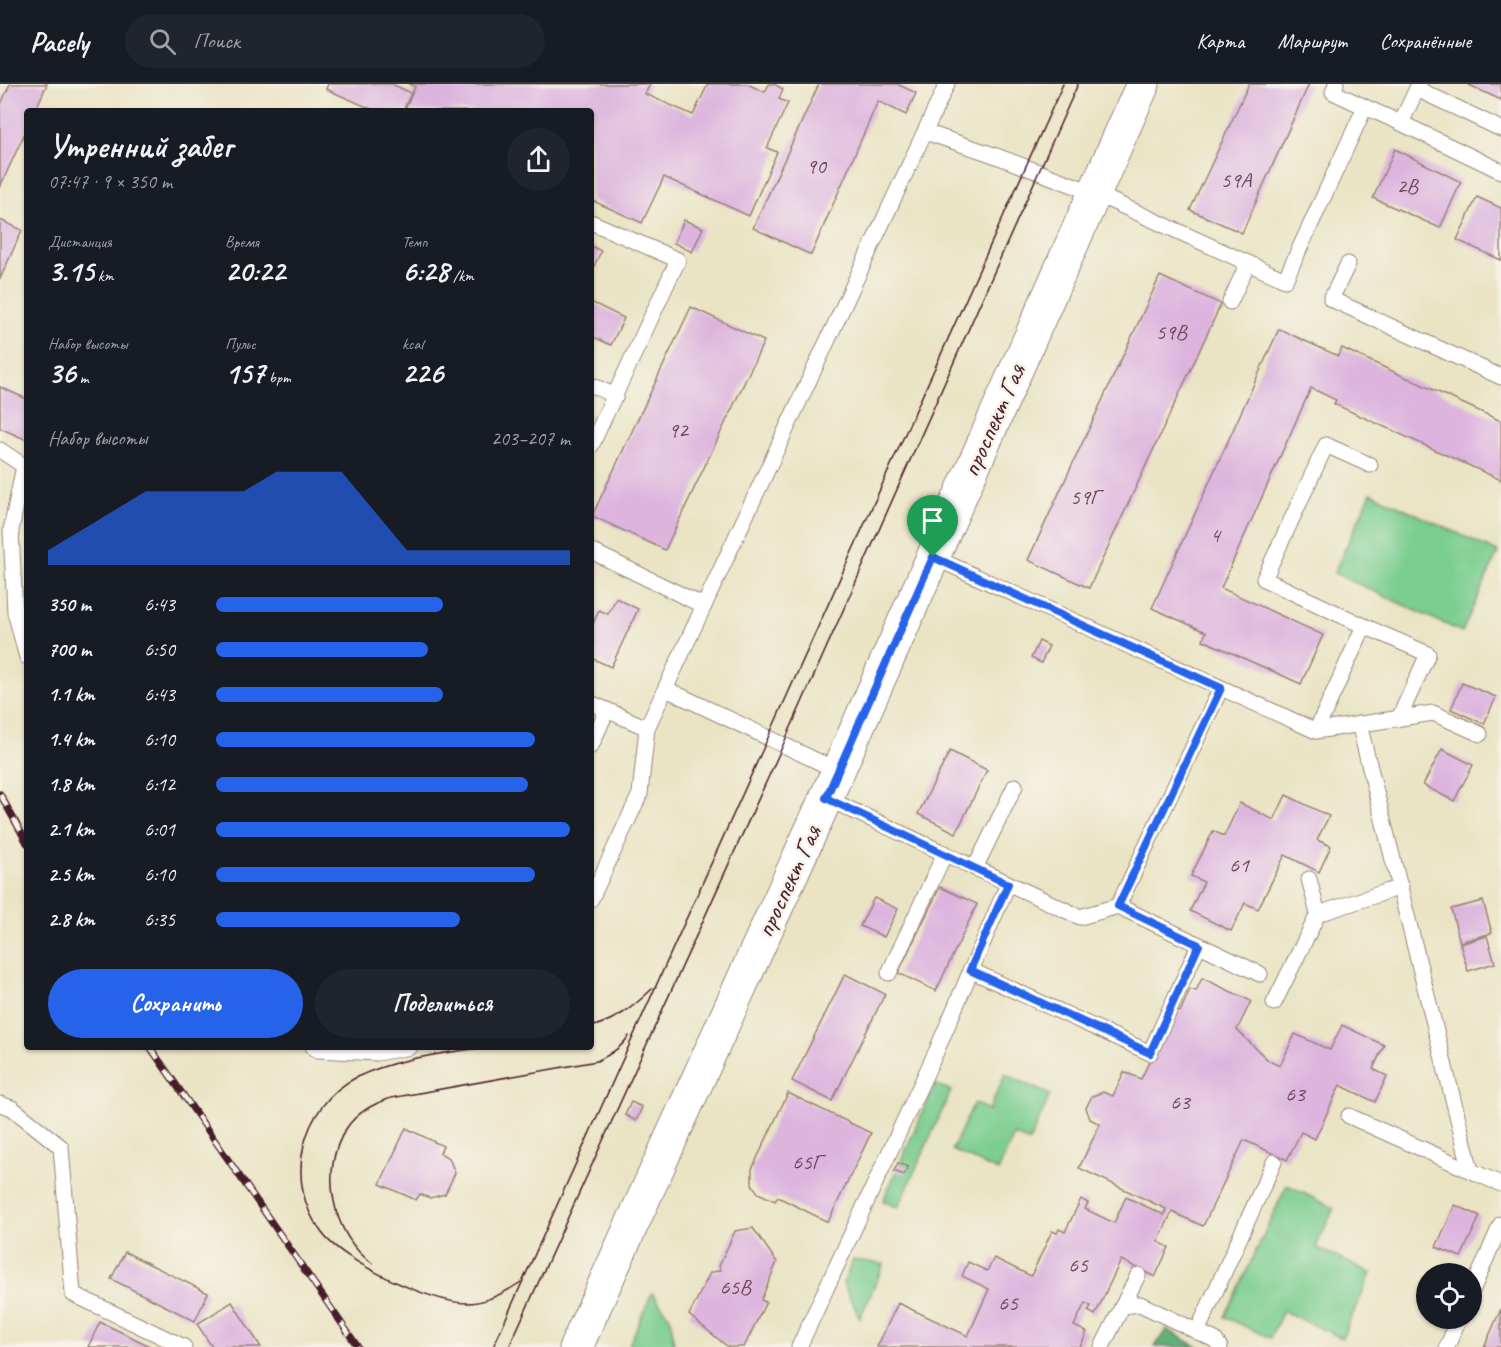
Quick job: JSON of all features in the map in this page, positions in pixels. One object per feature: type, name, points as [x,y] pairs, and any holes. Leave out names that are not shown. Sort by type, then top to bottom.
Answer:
[{"type":"main road","name":"проспект Гая","points":[[576,1347],[832,784],[1143,84]]},
{"type":"lane","points":[[594,893],[640,794],[647,728],[947,84]]},
{"type":"lane","points":[[1336,84],[1333,92],[1501,171]]},
{"type":"lane","points":[[1401,123],[1418,86],[1501,129]]},
{"type":"lane","points":[[925,132],[1094,193],[1286,280],[1365,107]]},
{"type":"lane","points":[[594,223],[678,260],[594,441]]},
{"type":"lane","points":[[1230,302],[1248,263]]},
{"type":"lane","points":[[1348,264],[1331,299],[1501,376]]},
{"type":"lane","points":[[594,385],[616,396]]},
{"type":"lane","points":[[1370,465],[1326,445],[1264,579],[1428,654],[1400,718]]},
{"type":"lane","points":[[0,450],[24,466],[11,530],[15,612],[24,646]]},
{"type":"lane","points":[[594,552],[704,606]]},
{"type":"lane","points":[[933,557],[1317,731],[1433,713],[1480,734]]},
{"type":"lane","points":[[1317,731],[1364,626]]},
{"type":"lane","points":[[1118,906],[1221,688]]},
{"type":"lane","points":[[666,689],[832,784],[945,854],[1080,917],[1118,906],[1260,974]]},
{"type":"lane","points":[[594,704],[647,728]]},
{"type":"lane","points":[[594,739],[607,710]]},
{"type":"lane","points":[[1359,724],[1471,1171]]},
{"type":"lane","points":[[975,868],[1015,786]]},
{"type":"lane","points":[[889,972],[945,854]]},
{"type":"lane","points":[[1274,1003],[1318,914],[1309,879]]},
{"type":"lane","points":[[799,1347],[936,1052],[1008,884]]},
{"type":"lane","points":[[1318,914],[1401,887]]},
{"type":"lane","points":[[970,970],[1150,1053],[1199,945]]},
{"type":"lane","points":[[318,1050],[377,1053],[394,1050]]},
{"type":"lane","points":[[0,1104],[12,1108],[61,1147],[73,1294],[184,1347]]},
{"type":"lane","points":[[1349,1116],[1501,1184]]},
{"type":"lane","points":[[1197,1332],[1274,1162]]},
{"type":"lane","points":[[1482,1268],[1501,1224]]},
{"type":"lane","points":[[1102,1347],[1138,1275]]},
{"type":"lane","points":[[1123,1306],[1140,1304],[1215,1340],[1220,1347]]},
{"type":"lane","points":[[1447,1347],[1454,1329]]},
{"type":"green space","points":[[1371,493],[1498,552],[1462,632],[1334,573]]},
{"type":"green space","points":[[1005,1074],[1050,1095],[1029,1142],[1014,1135],[998,1171],[952,1150],[974,1103],[989,1110]]},
{"type":"green space","points":[[935,1084],[951,1091],[898,1208],[883,1201]]},
{"type":"green space","points":[[1287,1185],[1334,1208],[1316,1247],[1371,1273],[1342,1338],[1283,1311],[1270,1338],[1225,1317]]},
{"type":"green space","points":[[853,1260],[884,1264],[860,1318],[843,1284]]},
{"type":"green space","points":[[652,1293],[671,1319],[674,1347],[631,1347],[629,1345]]},
{"type":"green space","points":[[1166,1329],[1198,1347],[1155,1347]]},
{"type":"building","points":[[10,84],[47,84],[36,108],[24,108],[24,135],[0,187],[0,106]]},
{"type":"building","points":[[328,84],[392,84],[411,93],[404,108],[369,108],[326,89]]},
{"type":"building","points":[[409,84],[650,84],[645,94],[693,115],[708,84],[747,84],[765,92],[769,84],[774,84],[783,89],[779,99],[788,103],[767,148],[777,152],[749,216],[664,177],[642,223],[594,201],[594,108],[405,108],[415,87]]},
{"type":"building","points":[[819,84],[897,84],[916,93],[906,115],[878,101],[811,255],[753,228]]},
{"type":"building","points":[[1249,84],[1309,84],[1242,233],[1190,210]]},
{"type":"building","points":[[1467,84],[1501,84],[1501,100]]},
{"type":"building","points":[[1395,149],[1461,182],[1440,228],[1373,198]]},
{"type":"building","points":[[1477,197],[1501,208],[1501,260],[1457,240]]},
{"type":"building","points":[[0,220],[22,230],[0,279]]},
{"type":"building","points":[[684,220],[703,228],[692,252],[674,243]]},
{"type":"building","points":[[594,248],[601,251],[594,266]]},
{"type":"building","points":[[1160,276],[1221,304],[1089,588],[1028,560]]},
{"type":"building","points":[[594,303],[624,318],[611,345],[594,337]]},
{"type":"building","points":[[691,307],[764,341],[665,550],[594,517],[594,512]]},
{"type":"building","points":[[1279,329],[1338,356],[1342,348],[1501,421],[1501,480],[1334,404],[1336,400],[1311,388],[1221,588],[1323,635],[1301,684],[1203,640],[1206,632],[1152,608]]},
{"type":"building","points":[[0,387],[24,398],[24,439],[0,428]]},
{"type":"building","points":[[616,598],[638,609],[611,667],[594,659],[594,622],[599,610],[608,614]]},
{"type":"building","points":[[1039,641],[1049,646],[1041,663],[1031,658]]},
{"type":"building","points":[[1462,683],[1496,697],[1484,724],[1451,709]]},
{"type":"building","points":[[1442,749],[1473,765],[1454,801],[1423,785]]},
{"type":"building","points":[[950,751],[987,770],[956,833],[918,814]]},
{"type":"building","points":[[1286,795],[1329,816],[1317,840],[1331,846],[1319,872],[1285,855],[1258,909],[1245,903],[1231,931],[1190,911],[1204,882],[1191,876],[1213,831],[1224,836],[1240,803],[1274,820]]},
{"type":"building","points":[[940,887],[977,904],[936,991],[898,973]]},
{"type":"building","points":[[874,898],[898,909],[884,937],[860,926]]},
{"type":"building","points":[[1483,901],[1492,933],[1460,942],[1451,909]]},
{"type":"building","points":[[1487,936],[1495,963],[1468,971],[1460,944]]},
{"type":"building","points":[[845,974],[885,994],[832,1101],[792,1081]]},
{"type":"building","points":[[1202,978],[1251,1001],[1237,1030],[1269,1061],[1280,1066],[1295,1034],[1330,1050],[1342,1025],[1384,1045],[1373,1069],[1387,1076],[1375,1102],[1340,1085],[1315,1139],[1301,1132],[1287,1160],[1244,1140],[1203,1226],[1172,1212],[1158,1242],[1169,1247],[1155,1277],[1121,1260],[1095,1315],[1088,1311],[1091,1306],[1085,1303],[1074,1326],[1087,1332],[1080,1347],[877,1347],[898,1303],[968,1336],[989,1289],[962,1276],[968,1262],[987,1271],[994,1258],[1031,1276],[1052,1231],[1057,1233],[1059,1229],[1065,1232],[1081,1199],[1088,1203],[1085,1209],[1114,1223],[1126,1197],[1164,1215],[1166,1209],[1079,1168],[1100,1124],[1090,1119],[1086,1108],[1092,1096],[1103,1092],[1113,1096],[1124,1072],[1141,1079],[1174,1009],[1180,1012],[1190,989],[1196,991]]},
{"type":"building","points":[[788,1093],[871,1133],[828,1222],[778,1197],[775,1201],[758,1193],[752,1184],[752,1169]]},
{"type":"building","points":[[631,1102],[642,1107],[636,1121],[625,1115]]},
{"type":"building","points":[[406,1128],[443,1146],[440,1153],[449,1158],[455,1173],[445,1194],[430,1198],[420,1194],[416,1200],[380,1184]]},
{"type":"building","points":[[898,1163],[908,1167],[904,1175],[894,1171]]},
{"type":"building","points":[[1455,1205],[1480,1216],[1461,1257],[1436,1247]]},
{"type":"building","points":[[753,1228],[777,1262],[761,1300],[766,1302],[744,1347],[728,1347],[689,1315],[710,1273],[721,1270],[719,1266],[735,1231]]},
{"type":"building","points":[[125,1252],[208,1293],[195,1321],[111,1279]]},
{"type":"building","points":[[232,1302],[261,1347],[212,1347],[197,1324]]},
{"type":"building","points":[[1501,1309],[1501,1347],[1484,1347]]},
{"type":"building","points":[[100,1322],[152,1347],[88,1347]]},
{"type":"tram line","points":[[493,1347],[1063,84]]},
{"type":"tram line","points":[[509,1347],[783,745],[1078,84]]},
{"type":"tram line","points":[[594,1026],[624,1012],[652,989]]},
{"type":"tram line","points":[[372,1263],[358,1251],[347,1236],[339,1219],[332,1182],[333,1163],[338,1145],[346,1129],[360,1113],[391,1098],[597,1061],[615,1051],[629,1036]]},
{"type":"tram line","points":[[467,1050],[387,1065],[357,1077],[338,1090],[322,1107],[311,1126],[304,1147],[301,1169],[303,1192],[310,1213],[322,1233],[348,1256],[389,1279],[432,1296],[467,1303],[488,1299],[521,1282]]},
{"type":"railway","points":[[0,794],[24,838]]},
{"type":"railway","points":[[152,1050],[358,1347]]},
{"type":"route","points":[[933,557],[1221,688],[1118,906],[1199,945],[1150,1053],[970,970],[1008,884],[826,798],[933,557]]}]
